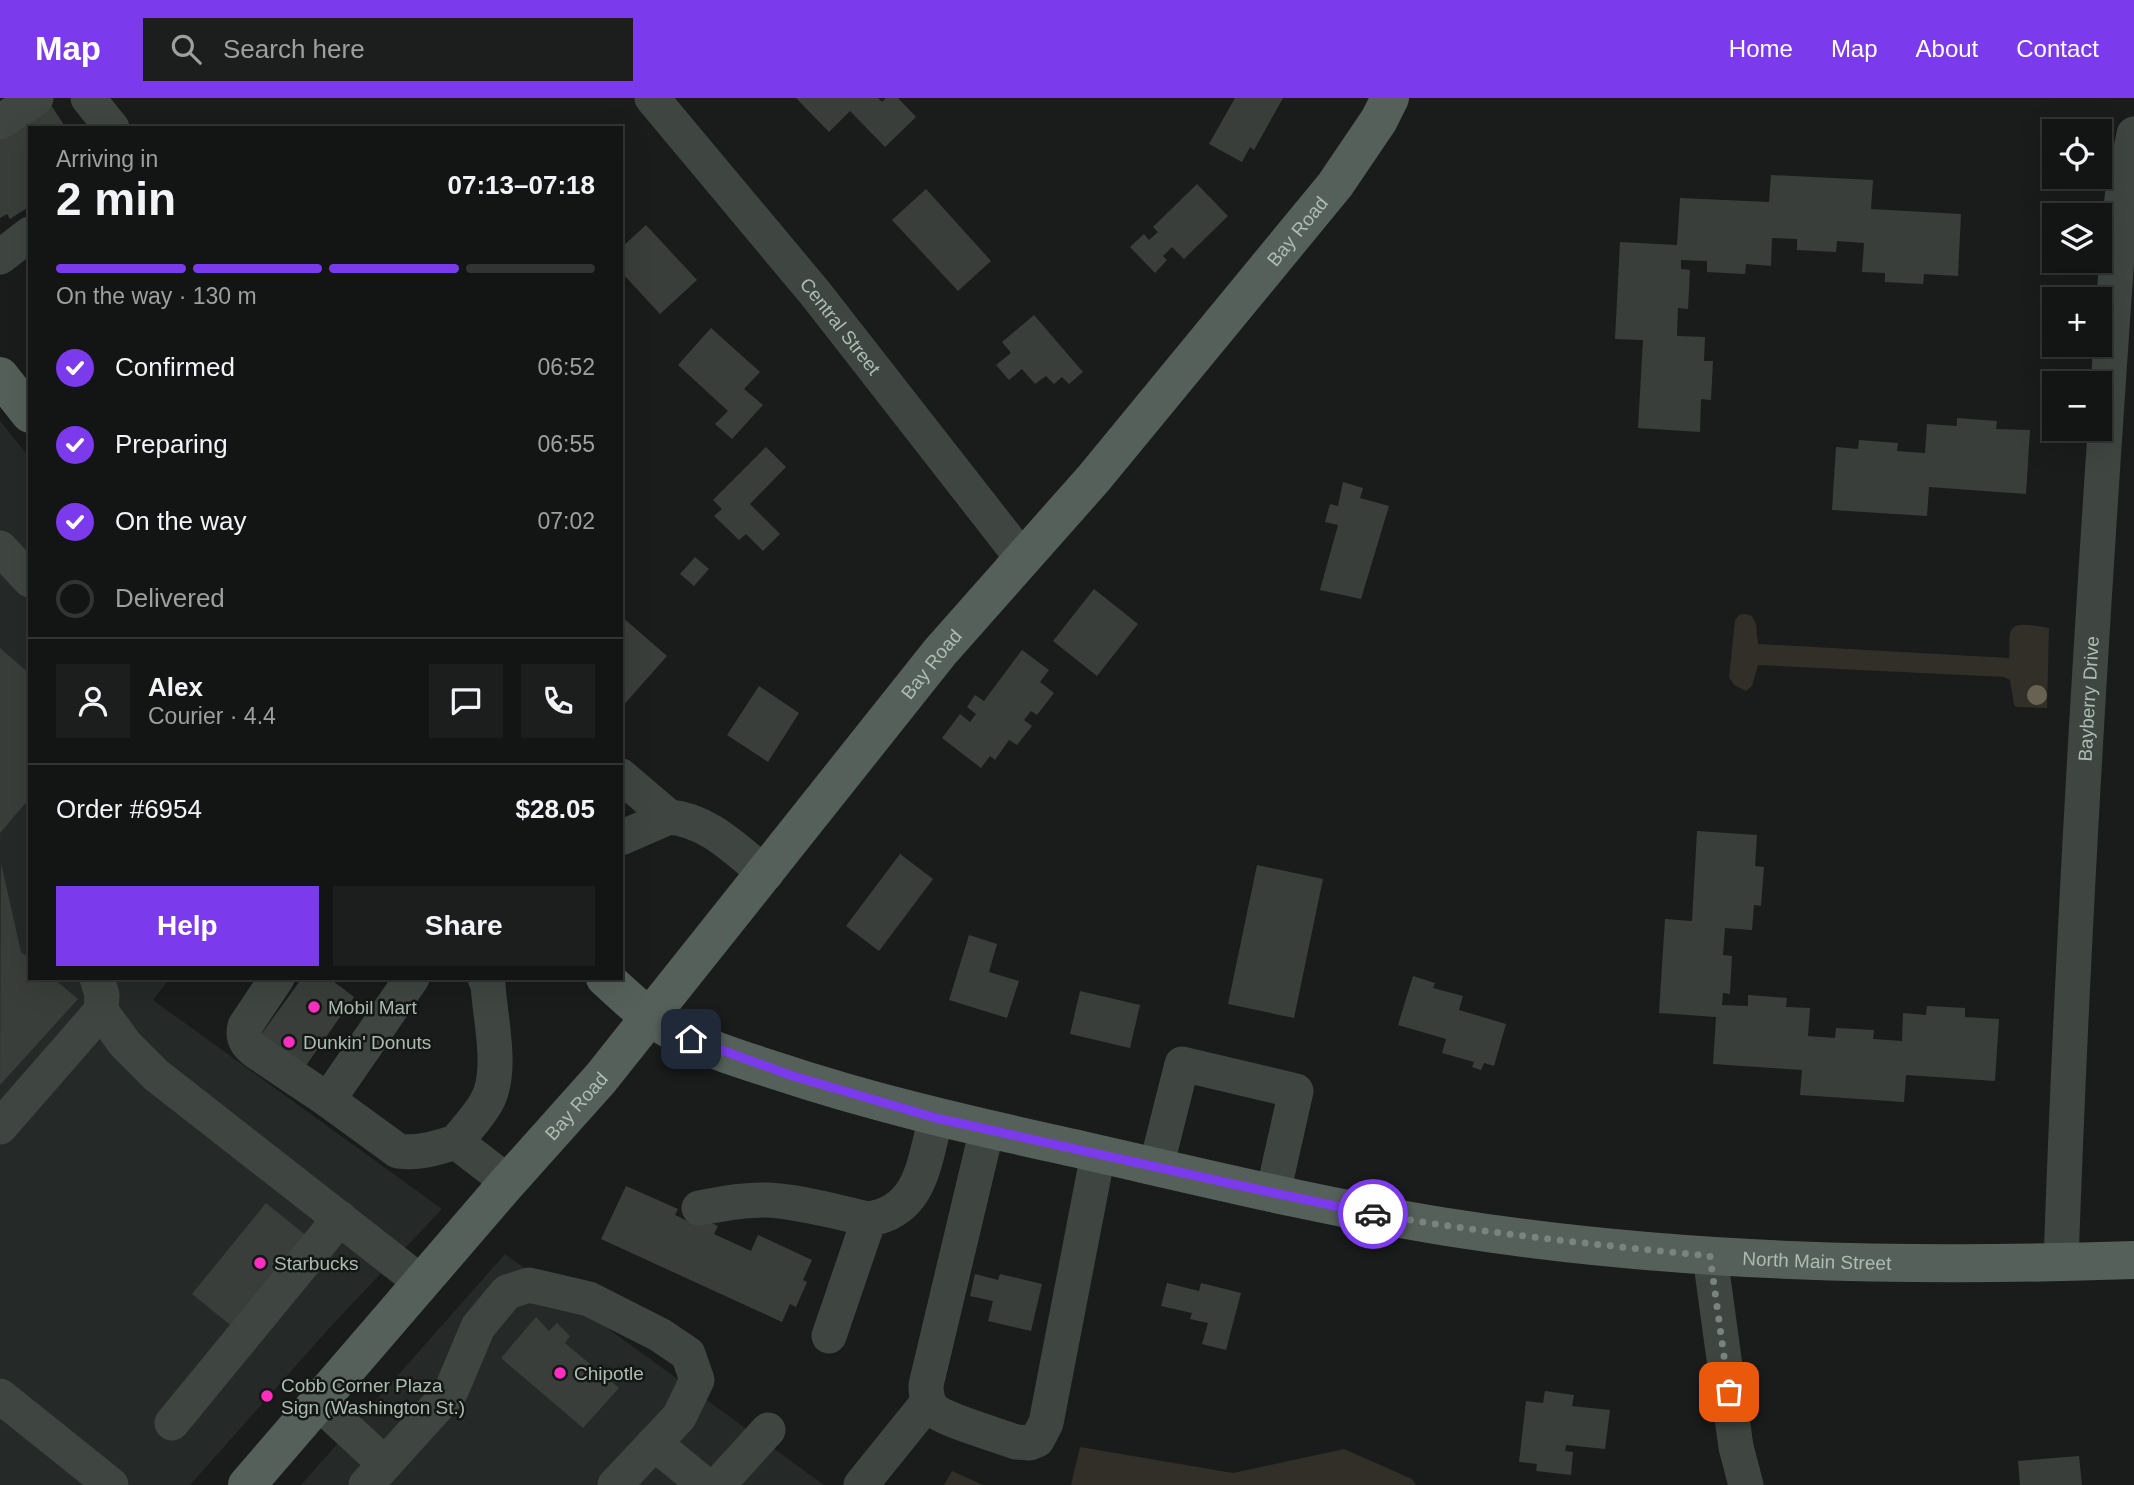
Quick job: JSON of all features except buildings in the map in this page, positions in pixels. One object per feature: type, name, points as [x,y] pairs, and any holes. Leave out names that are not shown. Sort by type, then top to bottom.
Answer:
[{"type":"main road","name":"Bay Road","points":[[247,1485],[650,1018],[940,652],[1094,478],[1335,185],[1379,120],[1390,98]]},
{"type":"main road","points":[[0,377],[28,412]]},
{"type":"main road","name":"North Main Street","points":[[608,980],[650,1018],[691,1039],[744,1060],[843,1091],[936,1118],[1341,1208],[1448,1227],[1710,1256],[1875,1264],[2134,1260]]},
{"type":"street","points":[[0,122],[36,98]]},
{"type":"street","points":[[88,98],[110,126]]},
{"type":"street","name":"Central Street","points":[[652,98],[815,293],[1022,558]]},
{"type":"street","name":"Bayberry Drive","points":[[2061,1263],[2068,1068],[2099,512],[2119,226],[2134,134]]},
{"type":"street","points":[[0,257],[28,236]]},
{"type":"street","points":[[0,548],[28,578]]},
{"type":"street","points":[[623,778],[668,817]]},
{"type":"street","points":[[623,837],[668,817],[683,818],[713,832],[765,874]]},
{"type":"street","points":[[276,980],[245,1026],[245,1041],[255,1051],[398,1151],[412,1153],[456,1142],[487,1102],[494,1080],[495,1059],[486,980]]},
{"type":"street","points":[[328,1100],[411,980]]},
{"type":"street","points":[[0,1127],[99,995],[125,1044],[156,1075],[422,1283]]},
{"type":"street","points":[[1156,1167],[1182,1064],[1296,1091],[1273,1193]]},
{"type":"street","points":[[699,1208],[739,1201],[769,1200],[869,1219],[892,1213],[903,1206],[916,1186],[936,1118]]},
{"type":"street","points":[[987,1129],[926,1385],[928,1402],[941,1415],[1016,1442],[1030,1443],[1042,1434],[1098,1154]]},
{"type":"street","points":[[456,1142],[508,1182]]},
{"type":"street","points":[[172,1423],[340,1217]]},
{"type":"street","points":[[829,1336],[869,1219]]},
{"type":"street","points":[[1710,1256],[1737,1447],[1746,1485]]},
{"type":"street","points":[[319,1403],[375,1474],[451,1391],[478,1327],[507,1292],[530,1285],[589,1299],[660,1335],[688,1354],[696,1380],[679,1418],[615,1485]]},
{"type":"street","points":[[861,1485],[928,1402]]},
{"type":"street","points":[[4,1407],[111,1485]]},
{"type":"street","points":[[718,1485],[768,1430]]},
{"type":"street","points":[[654,1443],[705,1485]]},
{"type":"shaded area","points":[[0,421],[28,456],[28,980],[168,980],[153,1000],[442,1209],[332,1325],[190,1485],[0,1485]]},
{"type":"shaded area","points":[[1739,615],[1752,616],[1756,624],[1758,644],[2009,658],[2010,633],[2014,627],[2023,625],[2049,628],[2047,708],[2014,705],[2010,680],[2004,677],[1758,665],[1752,686],[1746,691],[1734,685],[1729,677],[1735,620]]},
{"type":"shaded area","points":[[505,1254],[824,1485],[301,1485]]},
{"type":"shaded area","points":[[1080,1447],[1233,1473],[1344,1449],[1412,1479],[1416,1485],[1071,1485]]},
{"type":"shaded area","points":[[952,1471],[983,1485],[944,1485]]},
{"type":"way so far","points":[[1373,1214],[1558,1241],[1710,1256],[1729,1392]]},
{"type":"place","name":"Mobil Mart","points":[[314,1007]]},
{"type":"place","name":"Dunkin' Donuts","points":[[289,1042]]},
{"type":"place","name":"Starbucks","points":[[260,1263]]},
{"type":"place","name":"Chipotle","points":[[560,1373]]},
{"type":"place","name":"Cobb Corner Plaza Sign (Washington St.)","points":[[267,1396]]},
{"type":"route","points":[[691,1039],[793,1076],[936,1118],[1373,1214]]}]
